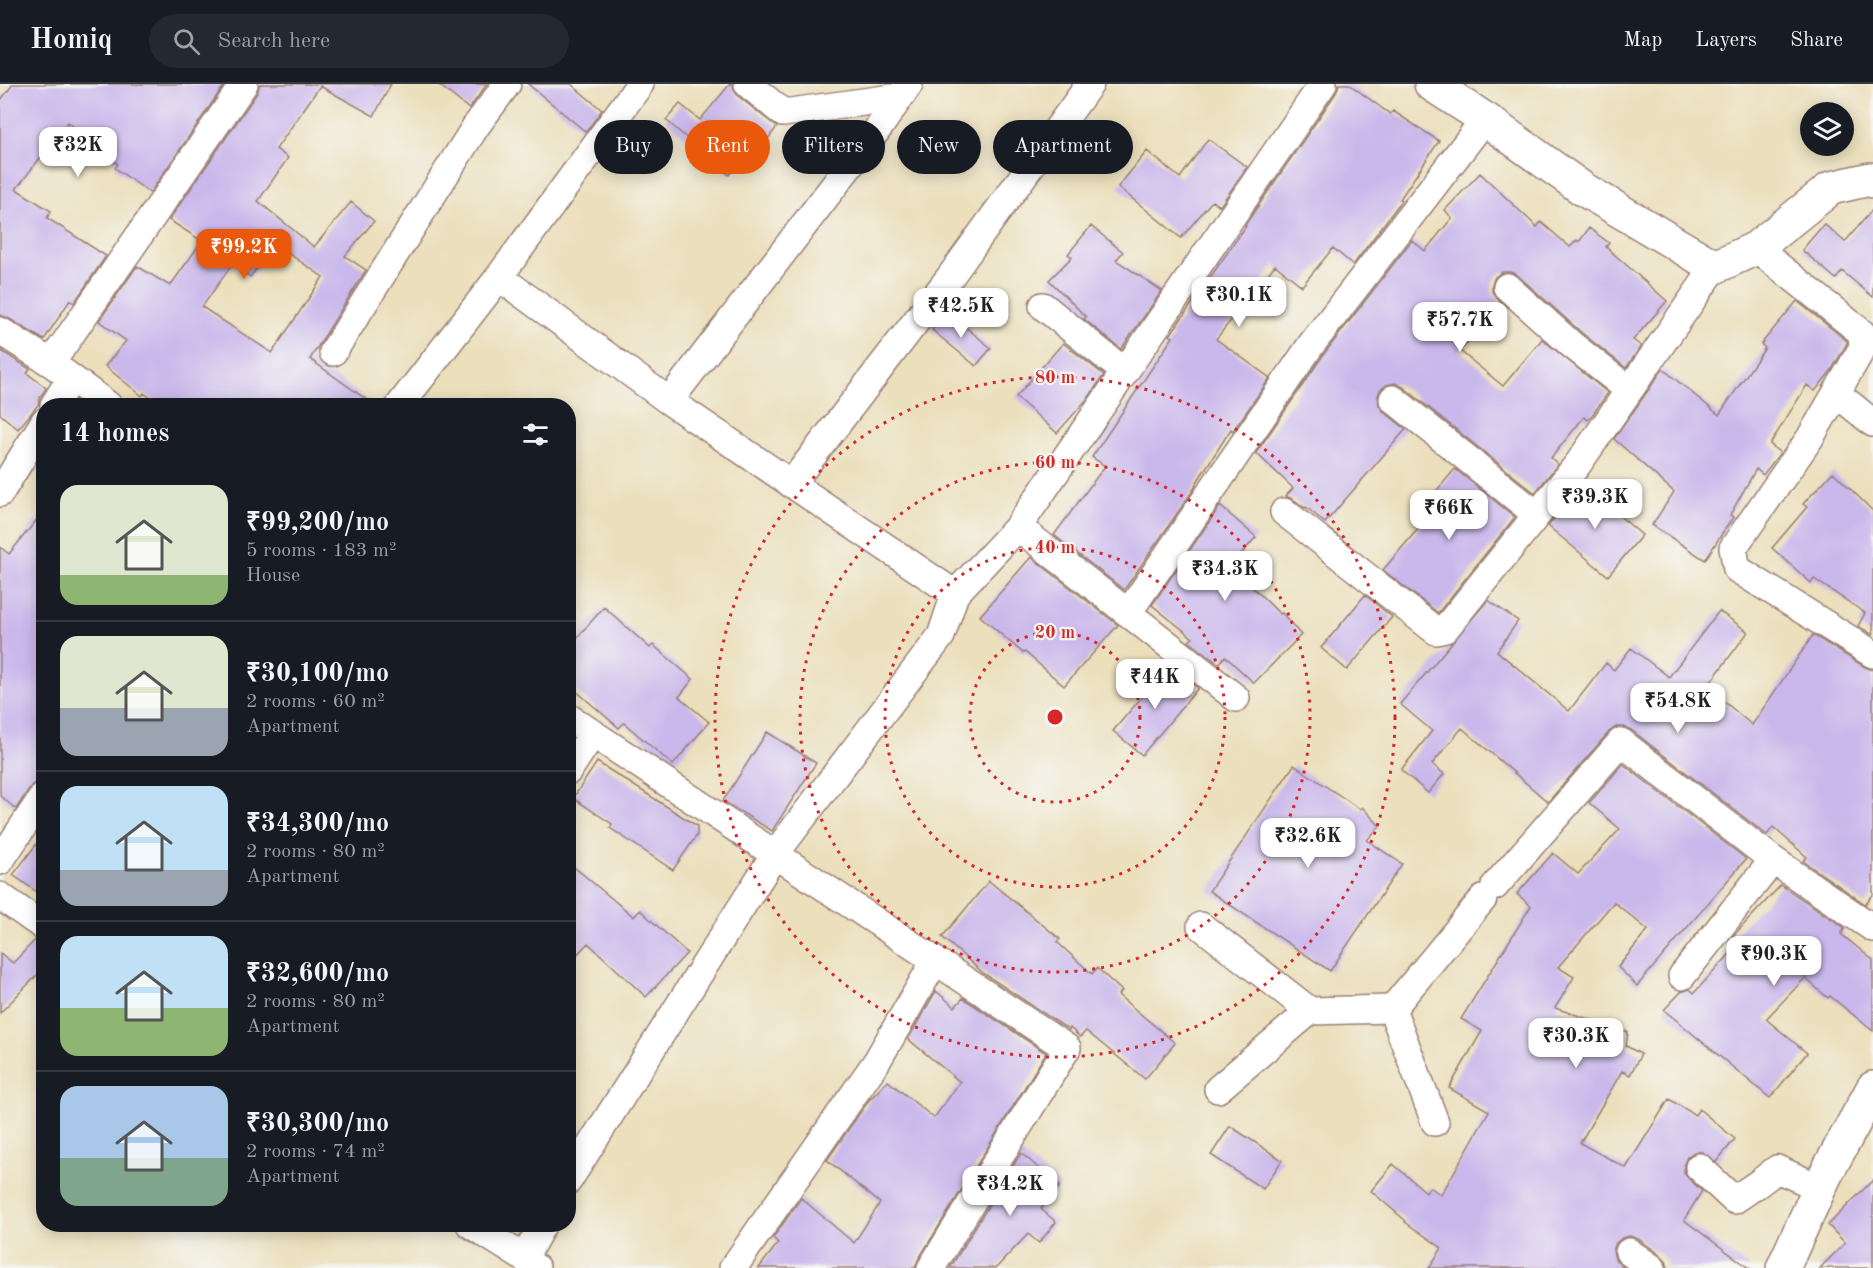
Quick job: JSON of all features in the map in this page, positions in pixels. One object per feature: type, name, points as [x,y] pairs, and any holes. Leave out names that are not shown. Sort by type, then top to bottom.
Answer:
[{"type":"street","points":[[55,398],[61,370],[244,84]]},
{"type":"street","points":[[333,352],[476,126],[507,84]]},
{"type":"street","points":[[405,398],[498,278],[640,84]]},
{"type":"street","points":[[748,84],[783,113],[905,91]]},
{"type":"street","points":[[791,484],[950,277],[1090,84]]},
{"type":"street","points":[[576,1168],[775,854],[941,636],[955,594],[1018,527],[1323,84]]},
{"type":"street","points":[[1431,84],[1485,119],[1583,189],[1715,267]]},
{"type":"street","points":[[669,401],[905,91]]},
{"type":"street","points":[[1128,613],[1311,345],[1485,119]]},
{"type":"street","points":[[1284,512],[1436,631],[1445,629],[1578,464],[1715,267],[1756,248],[1831,188],[1870,179],[1873,181]]},
{"type":"street","points":[[1756,248],[1862,333],[1863,347],[1810,438],[1733,548],[1737,569],[1873,654]]},
{"type":"street","points":[[498,278],[669,401],[955,594]]},
{"type":"street","points":[[1507,287],[1572,345],[1629,390]]},
{"type":"street","points":[[1043,306],[1125,372]]},
{"type":"street","points":[[0,332],[61,370],[99,398]]},
{"type":"street","points":[[1836,393],[1873,423]]},
{"type":"street","points":[[1393,399],[1536,514]]},
{"type":"street","points":[[0,493],[36,435]]},
{"type":"street","points":[[1018,527],[1236,698]]},
{"type":"street","points":[[576,722],[1067,1048],[931,1268]]},
{"type":"street","points":[[576,759],[593,733]]},
{"type":"street","points":[[1218,1089],[1310,1011],[1392,1009],[1489,892],[1622,742],[1773,860],[1873,928]]},
{"type":"street","points":[[0,861],[36,807]]},
{"type":"street","points":[[1682,976],[1773,860]]},
{"type":"street","points":[[0,896],[36,921]]},
{"type":"street","points":[[1200,926],[1310,1011]]},
{"type":"street","points":[[733,1268],[877,1061],[935,961]]},
{"type":"street","points":[[1392,1009],[1435,1122]]},
{"type":"street","points":[[1786,1267],[1820,1188],[1873,1088]]},
{"type":"street","points":[[1699,1167],[1734,1200],[1777,1169],[1820,1188]]},
{"type":"street","points":[[482,1232],[530,1263],[540,1232]]},
{"type":"street","points":[[1629,1252],[1652,1268]]},
{"type":"building","points":[[13,84],[225,84],[150,193],[115,168],[118,164],[68,122],[16,189],[51,211],[47,218],[106,256],[74,303],[70,300],[44,340],[0,315],[0,101]]},
{"type":"building","points":[[260,84],[391,84],[374,116],[320,86],[276,149],[288,158],[258,201],[314,247],[351,202],[374,221],[345,256],[366,270],[310,359],[364,398],[151,398],[144,393],[142,396],[105,366],[126,341],[99,321],[137,266],[170,286],[202,241],[169,220],[257,93]],"holes":[[[276,245],[323,277],[272,353],[202,307],[233,263],[250,277]]]},
{"type":"building","points":[[438,84],[487,84],[469,109]]},
{"type":"building","points":[[528,84],[571,84],[602,110],[586,132]]},
{"type":"building","points":[[730,84],[733,84],[738,96],[768,120],[700,120]]},
{"type":"building","points":[[1339,84],[1349,84],[1390,114],[1393,111],[1439,141],[1400,199],[1402,200],[1353,265],[1333,248],[1302,286],[1275,265],[1216,339],[1270,378],[1233,431],[1231,429],[1196,486],[1124,590],[1054,535],[1105,466],[1092,457],[1173,337],[1170,335],[1336,93]]},
{"type":"building","points":[[680,104],[700,120],[685,120],[685,137],[673,126],[673,120],[666,120]]},
{"type":"building","points":[[770,121],[777,127],[770,136]]},
{"type":"building","points":[[1208,139],[1247,167],[1220,206],[1212,201],[1181,238],[1118,187],[1128,174],[1133,174],[1133,168],[1147,151],[1180,178]]},
{"type":"building","points":[[1480,173],[1537,227],[1541,222],[1570,247],[1577,240],[1579,242],[1589,228],[1609,243],[1606,247],[1667,301],[1633,340],[1641,346],[1626,368],[1582,333],[1517,275],[1502,272],[1495,277],[1492,284],[1492,292],[1501,303],[1460,351],[1503,386],[1542,339],[1608,393],[1590,418],[1588,420],[1584,417],[1551,458],[1558,464],[1535,493],[1403,387],[1395,383],[1387,385],[1380,390],[1379,405],[1383,411],[1406,429],[1325,523],[1306,507],[1286,496],[1293,488],[1256,453],[1324,354],[1412,240],[1425,251],[1452,218],[1445,210]]},
{"type":"building","points":[[1873,209],[1873,297],[1842,271],[1836,279],[1802,250],[1824,224],[1845,242]]},
{"type":"building","points":[[1091,226],[1123,252],[1116,260],[1162,291],[1121,349],[1084,319],[1086,317],[1049,280],[1072,257],[1068,254]]},
{"type":"building","points":[[1797,301],[1847,343],[1831,371],[1815,391],[1807,385],[1770,444],[1780,453],[1763,475],[1756,469],[1730,515],[1733,517],[1705,560],[1652,525],[1674,492],[1614,439],[1663,369],[1719,415],[1765,348],[1761,344]]},
{"type":"building","points":[[947,312],[991,348],[976,366],[932,330]]},
{"type":"building","points":[[1063,343],[1104,375],[1089,397],[1057,433],[1016,397]]},
{"type":"building","points":[[0,350],[30,369],[27,373],[46,388],[40,398],[36,398],[36,407],[18,429],[0,414]]},
{"type":"building","points":[[1455,469],[1515,517],[1438,613],[1383,570],[1423,523],[1415,516]]},
{"type":"building","points":[[1833,472],[1873,511],[1873,635],[1858,626],[1865,613],[1814,579],[1811,583],[1772,548],[1807,507],[1803,504]]},
{"type":"building","points":[[1582,484],[1642,535],[1608,576],[1548,526]]},
{"type":"building","points":[[1220,506],[1256,537],[1231,566],[1280,614],[1282,613],[1301,635],[1254,683],[1225,656],[1219,664],[1189,641],[1193,638],[1152,605]]},
{"type":"building","points":[[36,521],[36,782],[16,809],[0,796],[0,547],[9,554]]},
{"type":"building","points":[[1031,557],[1118,625],[1064,686],[980,616]]},
{"type":"building","points":[[1365,595],[1392,617],[1347,670],[1321,648]]},
{"type":"building","points":[[1488,600],[1518,621],[1497,651],[1569,711],[1606,663],[1614,670],[1631,648],[1669,677],[1719,611],[1748,632],[1707,687],[1752,725],[1813,635],[1873,670],[1873,895],[1865,904],[1803,861],[1807,857],[1773,827],[1767,835],[1631,730],[1624,727],[1616,727],[1609,732],[1548,802],[1462,728],[1432,764],[1444,774],[1428,793],[1401,770],[1432,731],[1400,704]]},
{"type":"building","points":[[604,607],[650,648],[653,645],[693,679],[679,697],[709,722],[673,765],[624,723],[619,728],[576,691],[576,639]]},
{"type":"building","points":[[1169,665],[1198,688],[1142,755],[1113,731]]},
{"type":"building","points":[[767,732],[816,763],[772,831],[723,801]]},
{"type":"building","points":[[597,762],[697,826],[697,835],[673,870],[610,828],[612,824],[576,800],[576,794]]},
{"type":"building","points":[[1623,764],[1746,859],[1637,986],[1618,967],[1648,930],[1614,902],[1558,967],[1574,977],[1555,1008],[1628,1032],[1626,1046],[1641,1054],[1630,1075],[1622,1071],[1580,1143],[1626,1168],[1669,1099],[1695,1115],[1699,1109],[1735,1139],[1716,1162],[1702,1152],[1694,1152],[1687,1157],[1684,1172],[1702,1191],[1684,1220],[1749,1268],[1668,1268],[1661,1255],[1630,1236],[1622,1238],[1613,1250],[1615,1259],[1624,1268],[1429,1268],[1442,1248],[1405,1222],[1371,1191],[1393,1164],[1426,1192],[1430,1187],[1441,1195],[1489,1111],[1449,1088],[1482,1031],[1461,1019],[1531,906],[1517,894],[1553,853],[1578,874],[1620,829],[1589,803]]},
{"type":"building","points":[[1294,765],[1360,809],[1362,807],[1380,826],[1367,840],[1402,864],[1330,971],[1209,891]]},
{"type":"building","points":[[36,845],[36,891],[13,875]]},
{"type":"building","points":[[576,869],[634,917],[640,910],[687,953],[646,997],[588,943],[576,956]]},
{"type":"building","points":[[989,881],[1060,939],[1057,942],[1092,974],[1097,968],[1122,991],[1118,995],[1175,1043],[1145,1079],[1086,1031],[1080,1037],[1070,1028],[1069,1030],[983,973],[942,937]]},
{"type":"building","points":[[1781,885],[1845,928],[1841,934],[1873,960],[1873,1031],[1805,978],[1766,1019],[1807,1053],[1770,1098],[1664,1010],[1681,992],[1690,989],[1694,993],[1740,943],[1733,936]]},
{"type":"building","points":[[36,940],[36,976],[0,1013],[0,953],[13,963]]},
{"type":"building","points":[[936,991],[955,1007],[963,998],[1046,1053],[915,1268],[759,1268],[778,1243],[773,1238],[801,1198],[854,1243],[880,1203],[827,1160],[869,1100],[888,1081],[934,1118],[960,1082],[908,1039]]},
{"type":"building","points":[[1230,1126],[1282,1160],[1263,1189],[1211,1155]]},
{"type":"building","points":[[1021,1153],[1060,1186],[1041,1209],[1056,1222],[1039,1243],[1028,1234],[996,1268],[950,1268]]},
{"type":"building","points":[[1873,1180],[1873,1268],[1820,1268],[1845,1243],[1828,1225]]}]
